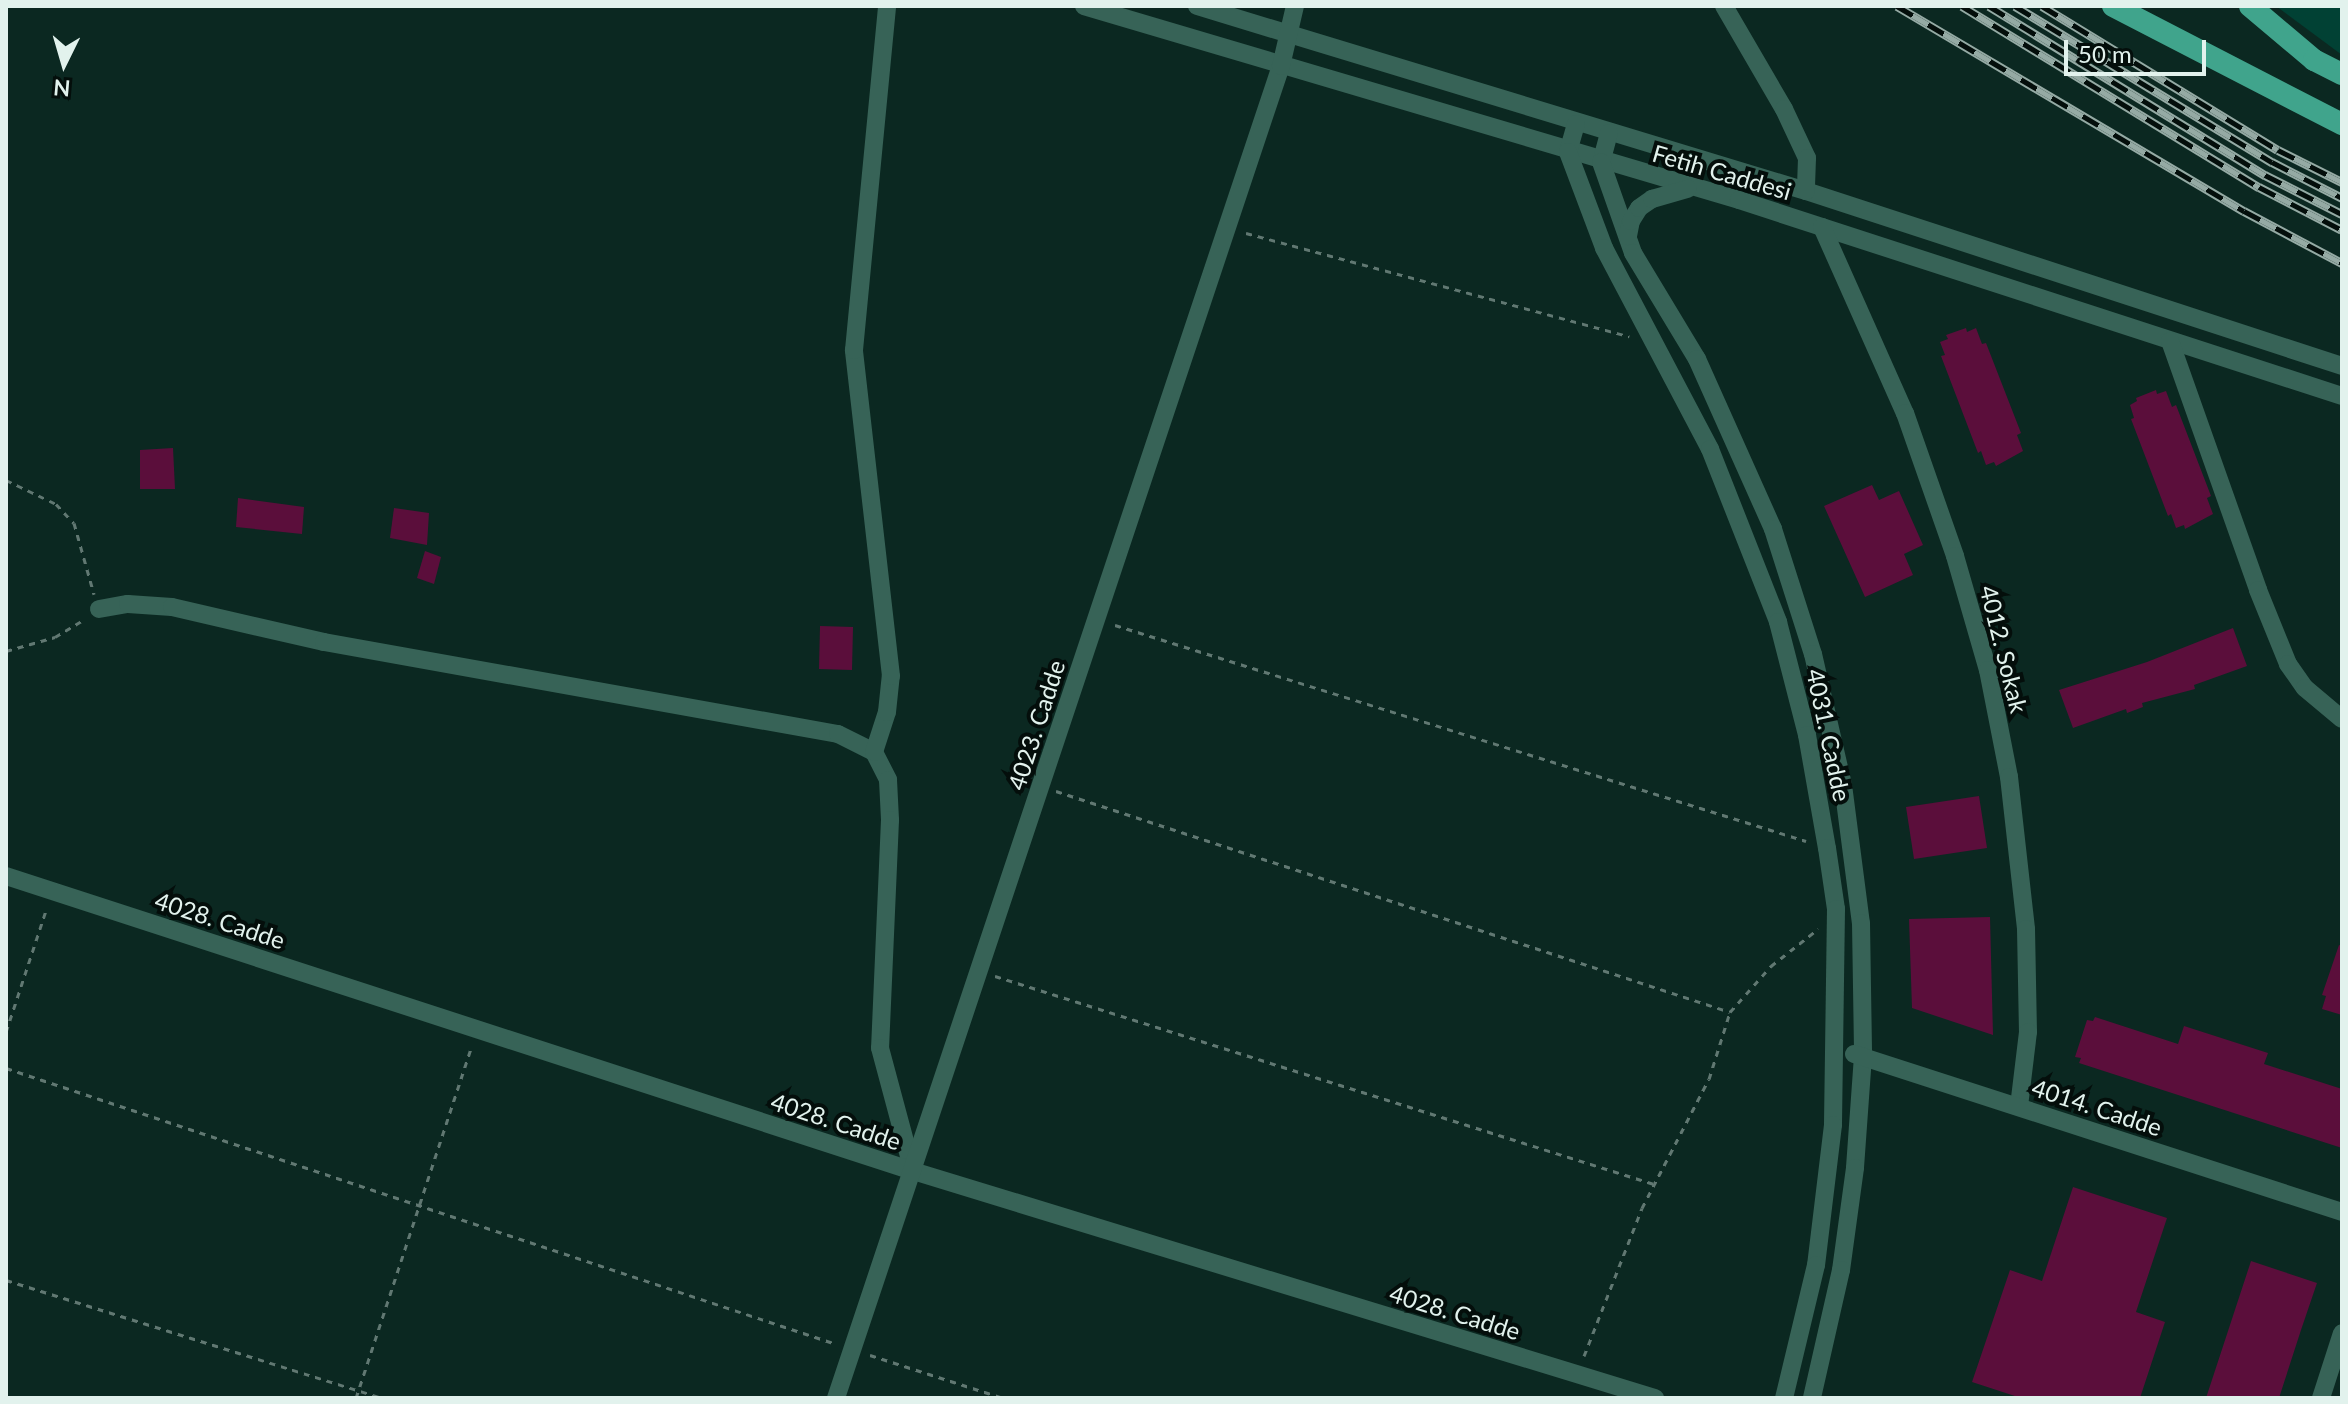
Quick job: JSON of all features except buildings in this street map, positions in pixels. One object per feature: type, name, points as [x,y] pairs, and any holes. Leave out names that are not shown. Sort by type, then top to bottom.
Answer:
[{"type":"main road","points":[[2113,6],[2342,124]]},
{"type":"main road","points":[[2250,6],[2314,60],[2342,74]]},
{"type":"street","points":[[874,752],[887,712],[891,676],[854,350],[887,6]]},
{"type":"street","name":"Fetih Caddesi","points":[[1084,6],[1822,227],[2342,396]]},
{"type":"street","name":"Fetih Caddesi","points":[[1197,6],[1576,124],[1806,191],[2342,366]]},
{"type":"street","name":"4023. Cadde","points":[[836,1398],[1281,66],[1295,6]]},
{"type":"street","points":[[1724,6],[1784,109],[1807,158],[1806,191]]},
{"type":"street","points":[[1568,152],[1576,124]]},
{"type":"street","points":[[1601,162],[1609,133]]},
{"type":"street","name":"4031. Cadde","points":[[1568,152],[1612,267],[1651,334],[1710,449],[1778,622],[1807,735],[1827,848],[1836,909],[1837,1051],[1825,1207],[1816,1265],[1784,1398]]},
{"type":"street","name":"4031. Cadde","points":[[1601,162],[1633,253],[1697,359],[1749,469],[1792,585],[1813,654],[1843,785],[1861,923],[1863,1056],[1855,1168],[1841,1270],[1812,1398]]},
{"type":"street","points":[[1628,236],[1631,221],[1645,203],[1669,192],[1691,189]]},
{"type":"street","name":"4012. Sokak","points":[[1822,227],[1905,413],[1955,556],[1988,670],[2009,777],[2026,929],[2028,1032],[2019,1106]]},
{"type":"street","points":[[2170,341],[2258,590],[2288,664],[2305,688],[2342,719]]},
{"type":"street","points":[[99,609],[128,604],[172,607],[324,642],[838,734],[874,752],[888,780],[890,820],[880,1048],[913,1171]]},
{"type":"street","name":"4028. Cadde","points":[[6,876],[913,1171],[1655,1398]]},
{"type":"street","name":"4014. Cadde","points":[[1837,1051],[1863,1056],[2342,1212]]},
{"type":"street","points":[[2321,1398],[2342,1333]]},
{"type":"path","points":[[1227,228],[1639,339],[1651,334]]},
{"type":"path","points":[[6,480],[56,504],[74,523],[99,609],[55,637],[6,651]]},
{"type":"path","points":[[1096,619],[1827,848]]},
{"type":"path","points":[[1041,786],[1730,1012]]},
{"type":"path","points":[[6,1032],[52,891]]},
{"type":"path","points":[[1577,1374],[1654,1184],[1709,1079],[1730,1012],[1771,966],[1834,916]]},
{"type":"path","points":[[980,971],[1654,1184]]},
{"type":"path","points":[[356,1398],[477,1030]]},
{"type":"path","points":[[6,1068],[1003,1398]]},
{"type":"path","points":[[6,1280],[382,1398]]},
{"type":"green space","points":[[2276,6],[2342,6],[2342,55]]},
{"type":"railway","points":[[1897,6],[2244,211],[2342,263]]},
{"type":"railway","points":[[1962,6],[2259,187],[2342,230]]},
{"type":"railway","points":[[1989,6],[2265,175],[2342,214]]},
{"type":"railway","points":[[2015,6],[2272,162],[2342,198]]},
{"type":"railway","points":[[2042,6],[2278,150],[2342,182]]}]
